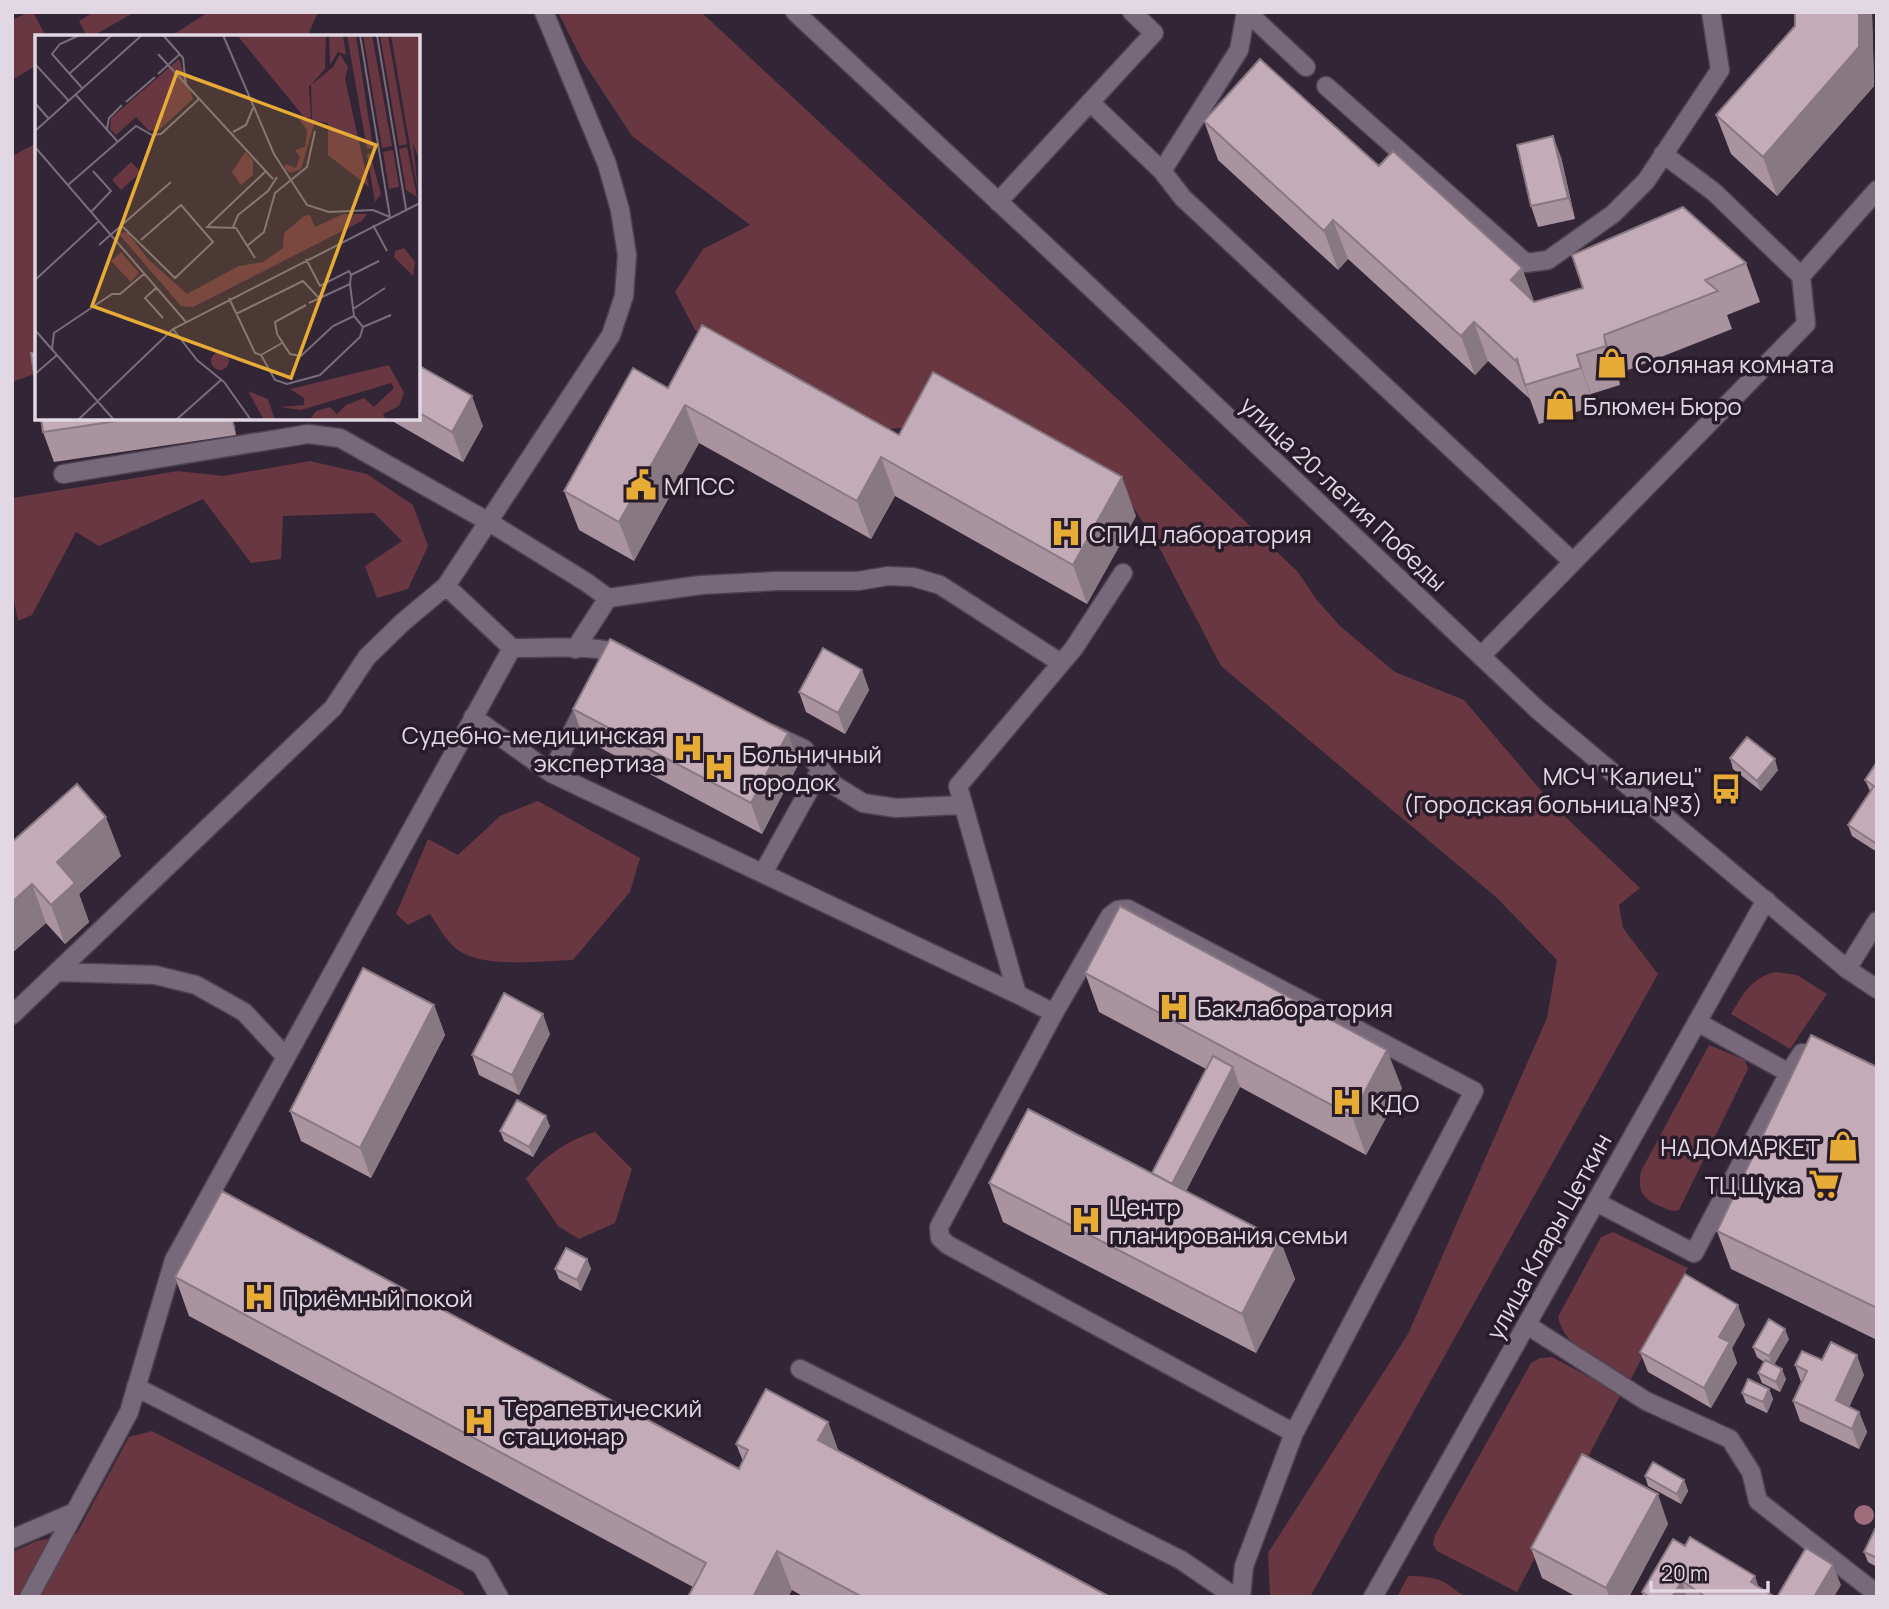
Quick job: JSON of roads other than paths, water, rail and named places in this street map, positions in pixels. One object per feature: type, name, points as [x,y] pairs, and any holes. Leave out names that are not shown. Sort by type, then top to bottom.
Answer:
[{"type":"street","points":[[12,1015],[333,708],[367,657],[446,586],[611,335],[624,296],[627,255],[620,210],[607,164],[544,12]]},
{"type":"street","name":"улица 20-летия Победы","points":[[795,12],[1539,711],[1847,969],[1877,989]]},
{"type":"street","points":[[998,202],[1154,33],[1132,12]]},
{"type":"street","points":[[1162,171],[1239,50],[1247,12]]},
{"type":"street","points":[[1247,12],[1306,67]]},
{"type":"street","points":[[1326,86],[1526,263],[1548,260],[1614,214],[1646,181],[1720,70],[1711,12]]},
{"type":"street","points":[[1090,102],[1162,171],[1183,198],[1573,562]]},
{"type":"street","points":[[1481,656],[1806,324],[1801,276],[1714,192],[1663,154]]},
{"type":"street","points":[[1801,276],[1877,190]]},
{"type":"street","points":[[63,474],[284,438],[308,435],[340,438],[489,522],[608,598],[701,585],[913,577],[940,585],[1061,663]]},
{"type":"street","points":[[1017,994],[958,786],[1074,648],[1123,573]]},
{"type":"street","points":[[446,586],[512,648],[575,649],[639,664]]},
{"type":"street","points":[[575,649],[608,598]]},
{"type":"street","points":[[29,1597],[129,1412],[174,1260],[512,648]]},
{"type":"street","points":[[551,773],[595,688]]},
{"type":"street","points":[[473,717],[551,773],[1054,1013]]},
{"type":"street","points":[[762,729],[804,749],[834,785],[863,803],[896,808],[962,805]]},
{"type":"street","points":[[762,873],[821,769]]},
{"type":"street","name":"улица Клары Цеткин","points":[[1373,1597],[1766,900]]},
{"type":"street","points":[[1241,1597],[1244,1566],[1294,1433],[1474,1091],[1128,909],[1118,910],[1111,916],[1054,1013],[939,1227],[940,1238],[948,1245],[1294,1433]]},
{"type":"street","points":[[1847,969],[1877,920]]},
{"type":"street","points":[[57,972],[155,975],[196,985],[244,1013],[286,1057]]},
{"type":"street","points":[[1697,1022],[1789,1073]]},
{"type":"street","points":[[1596,1202],[1694,1253],[1802,1053]]},
{"type":"street","points":[[1527,1325],[1646,1401],[1730,1439],[1751,1472],[1758,1501],[1877,1594]]},
{"type":"street","points":[[800,1369],[1181,1560],[1235,1597]]},
{"type":"street","points":[[136,1387],[481,1565],[499,1597]]},
{"type":"street","points":[[12,1539],[75,1512]]},
{"type":"place","name":"Соляная комната","points":[[1612,363]]},
{"type":"place","name":"Блюмен Бюро","points":[[1560,405]]},
{"type":"place","name":"МПСС","points":[[641,485]]},
{"type":"place","name":"СПИД лаборатория","points":[[1066,533]]},
{"type":"place","name":"Судебно-медицинская экспертиза","points":[[688,748]]},
{"type":"place","name":"Больничный городок","points":[[719,767]]},
{"type":"place","name":"МСЧ \"Калиец\" (Городская больница №3)","points":[[1726,789]]},
{"type":"place","name":"Бак.лаборатория","points":[[1174,1007]]},
{"type":"place","name":"КДО","points":[[1347,1102]]},
{"type":"place","name":"НАДОМАРКЕТ","points":[[1843,1146]]},
{"type":"place","name":"ТЦ Щука","points":[[1824,1184]]},
{"type":"place","name":"Центр планирования семьи","points":[[1086,1220]]},
{"type":"place","name":"Приёмный покой","points":[[259,1297]]},
{"type":"place","name":"Терапевтический стационар","points":[[479,1421]]}]
